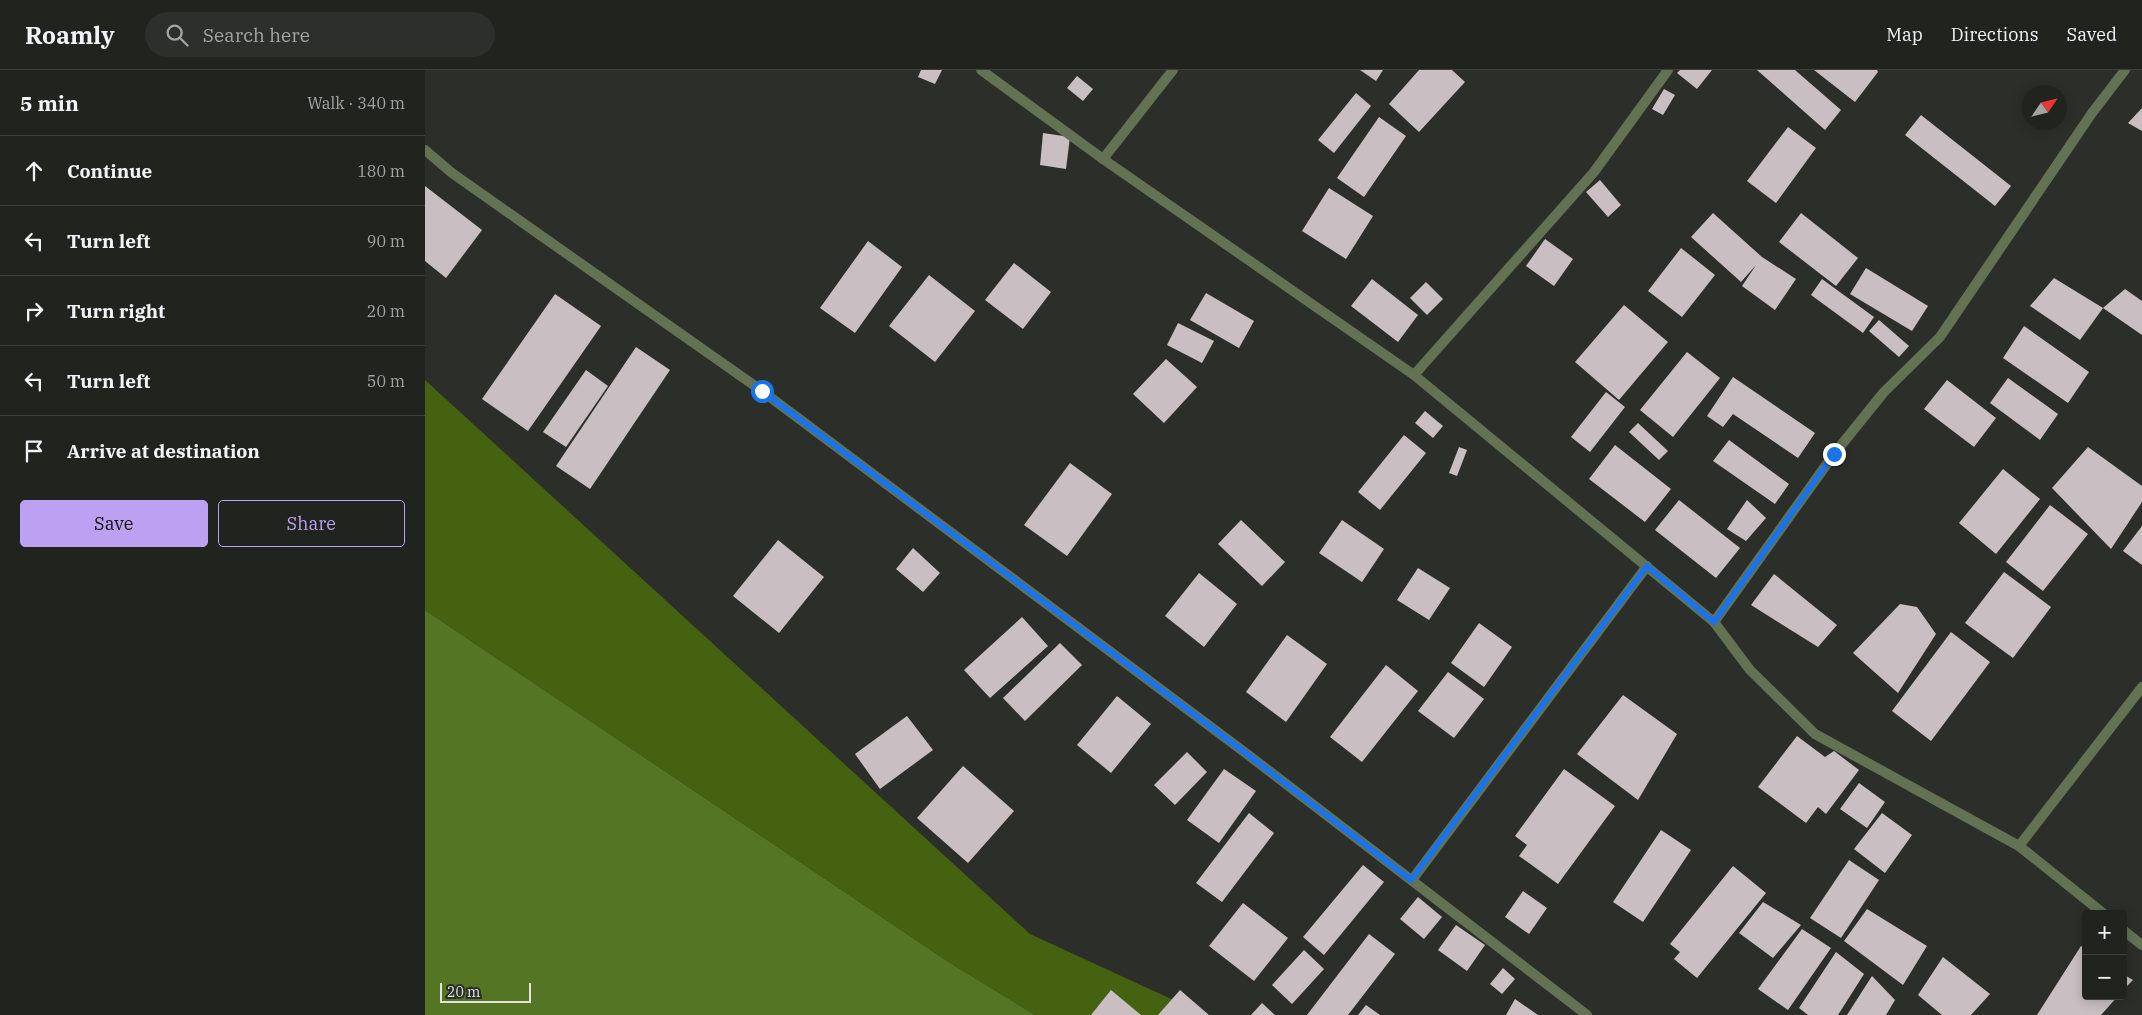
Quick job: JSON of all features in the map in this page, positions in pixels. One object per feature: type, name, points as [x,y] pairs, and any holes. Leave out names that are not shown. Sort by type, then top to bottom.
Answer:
[{"type":"street","points":[[981,70],[1103,159],[1414,375],[1714,622],[1750,670],[1815,734],[2019,846],[2099,910]]},
{"type":"street","points":[[1103,159],[1173,70]]},
{"type":"street","points":[[1414,375],[1594,172],[1668,70]]},
{"type":"street","points":[[1714,622],[1834,454],[1884,392],[1940,337],[2092,113],[2125,70]]},
{"type":"street","points":[[425,150],[452,173],[762,391],[1239,748],[1587,1015]]},
{"type":"street","points":[[1411,880],[1647,566]]},
{"type":"street","points":[[2019,846],[2142,687]]},
{"type":"street","points":[[2127,933],[2142,945]]},
{"type":"green space","points":[[425,380],[1030,934],[1206,1015],[1035,1015],[950,963],[425,610]]},
{"type":"green space","points":[[425,610],[950,963],[1035,1015],[425,1015]]},
{"type":"building","points":[[921,70],[942,70],[935,84],[918,77]]},
{"type":"building","points":[[1360,70],[1383,70],[1376,81]]},
{"type":"building","points":[[1419,70],[1452,70],[1465,82],[1419,132],[1389,104]]},
{"type":"building","points":[[1680,70],[1712,70],[1697,89],[1677,73]]},
{"type":"building","points":[[1757,70],[1795,70],[1841,110],[1825,130]]},
{"type":"building","points":[[1814,70],[1877,70],[1878,72],[1855,102]]},
{"type":"building","points":[[1077,76],[1093,89],[1083,101],[1067,88]]},
{"type":"building","points":[[1664,89],[1675,95],[1663,115],[1652,109]]},
{"type":"building","points":[[1356,93],[1371,106],[1334,153],[1318,140]]},
{"type":"building","points":[[2142,108],[2142,131],[2128,123]]},
{"type":"building","points":[[1921,115],[2011,186],[1995,206],[1905,135]]},
{"type":"building","points":[[1379,117],[1406,136],[1364,197],[1337,178]]},
{"type":"building","points":[[1788,127],[1816,148],[1776,203],[1747,181]]},
{"type":"building","points":[[1043,133],[1070,137],[1066,169],[1040,165]]},
{"type":"building","points":[[1600,180],[1621,205],[1608,217],[1586,192]]},
{"type":"building","points":[[425,186],[482,230],[446,278],[425,261]]},
{"type":"building","points":[[1329,188],[1373,216],[1346,259],[1302,231]]},
{"type":"building","points":[[1713,213],[1762,257],[1796,279],[1775,310],[1742,286],[1756,265],[1741,282],[1691,237]]},
{"type":"building","points":[[1801,213],[1858,258],[1836,286],[1779,242]]},
{"type":"building","points":[[1545,239],[1573,259],[1554,286],[1526,266]]},
{"type":"building","points":[[868,241],[902,267],[855,333],[820,308]]},
{"type":"building","points":[[1681,248],[1715,275],[1682,317],[1648,291]]},
{"type":"building","points":[[1014,263],[1051,292],[1023,329],[985,300]]},
{"type":"building","points":[[1866,268],[1928,306],[1912,331],[1850,294]]},
{"type":"building","points":[[929,275],[975,311],[935,362],[889,326]]},
{"type":"building","points":[[2054,278],[2103,308],[2080,340],[2030,306]]},
{"type":"building","points":[[1372,279],[1418,315],[1398,342],[1351,306]]},
{"type":"building","points":[[1822,279],[1874,317],[1863,333],[1811,295]]},
{"type":"building","points":[[1426,282],[1443,299],[1427,315],[1410,298]]},
{"type":"building","points":[[2125,289],[2142,301],[2142,335],[2103,308]]},
{"type":"building","points":[[1206,293],[1254,321],[1239,348],[1190,320]]},
{"type":"building","points":[[555,294],[601,326],[528,431],[482,399]]},
{"type":"building","points":[[1624,305],[1668,342],[1619,400],[1575,362]]},
{"type":"building","points":[[1879,320],[1909,346],[1899,357],[1869,331]]},
{"type":"building","points":[[1178,323],[1214,341],[1202,363],[1167,345]]},
{"type":"building","points":[[2024,326],[2089,372],[2068,403],[2003,358]]},
{"type":"building","points":[[636,347],[670,370],[590,489],[556,466]]},
{"type":"building","points":[[1687,352],[1720,378],[1673,437],[1640,410]]},
{"type":"building","points":[[1166,359],[1197,387],[1164,423],[1133,394]]},
{"type":"building","points":[[586,370],[608,386],[566,447],[543,432]]},
{"type":"building","points":[[1733,377],[1815,433],[1798,458],[1733,414],[1723,427],[1707,416]]},
{"type":"building","points":[[2008,378],[2058,414],[2040,440],[1990,403]]},
{"type":"building","points":[[1947,380],[1996,418],[1974,447],[1924,409]]},
{"type":"building","points":[[1606,392],[1625,407],[1590,452],[1571,437]]},
{"type":"building","points":[[1425,411],[1443,426],[1433,438],[1415,423]]},
{"type":"building","points":[[1638,423],[1668,451],[1659,460],[1629,432]]},
{"type":"building","points":[[1404,435],[1426,453],[1380,510],[1358,492]]},
{"type":"building","points":[[1729,440],[1789,484],[1775,504],[1713,461]]},
{"type":"building","points":[[1615,445],[1671,489],[1645,522],[1589,479]]},
{"type":"building","points":[[1459,447],[1467,450],[1457,476],[1449,473]]},
{"type":"building","points":[[2088,447],[2142,486],[2142,502],[2111,549],[2052,488]]},
{"type":"building","points":[[1070,463],[1112,494],[1067,556],[1024,525]]},
{"type":"building","points":[[2003,469],[2040,499],[1996,554],[1959,523]]},
{"type":"building","points":[[1679,500],[1740,548],[1716,578],[1655,530]]},
{"type":"building","points":[[1747,500],[1766,518],[1746,541],[1727,529]]},
{"type":"building","points":[[2050,505],[2088,534],[2043,591],[2006,562]]},
{"type":"building","points":[[1241,520],[1285,562],[1262,586],[1218,544]]},
{"type":"building","points":[[1342,520],[1384,549],[1362,582],[1319,553]]},
{"type":"building","points":[[2142,526],[2142,565],[2123,551]]},
{"type":"building","points":[[778,540],[824,577],[779,633],[733,596]]},
{"type":"building","points":[[913,548],[940,573],[923,592],[896,569]]},
{"type":"building","points":[[1418,568],[1450,588],[1429,620],[1397,600]]},
{"type":"building","points":[[2004,572],[2051,607],[2013,658],[1965,623]]},
{"type":"building","points":[[1199,573],[1237,604],[1204,647],[1165,616]]},
{"type":"building","points":[[1774,574],[1837,625],[1818,647],[1751,605]]},
{"type":"building","points":[[1900,604],[1917,607],[1936,634],[1898,693],[1853,653]]},
{"type":"building","points":[[1022,617],[1048,646],[990,698],[964,670]]},
{"type":"building","points":[[1479,623],[1512,647],[1484,687],[1451,663]]},
{"type":"building","points":[[1951,632],[1990,662],[1931,741],[1892,711]]},
{"type":"building","points":[[1287,635],[1327,664],[1286,722],[1246,692]]},
{"type":"building","points":[[1060,643],[1082,665],[1025,721],[1003,698]]},
{"type":"building","points":[[1386,665],[1418,691],[1362,762],[1330,737]]},
{"type":"building","points":[[1448,672],[1484,699],[1454,738],[1418,711]]},
{"type":"building","points":[[1623,695],[1677,734],[1638,800],[1577,754]]},
{"type":"building","points":[[1117,696],[1151,724],[1111,773],[1077,745]]},
{"type":"building","points":[[907,716],[933,750],[880,789],[855,754]]},
{"type":"building","points":[[1797,736],[1825,757],[1834,751],[1859,770],[1826,814],[1818,807],[1806,823],[1758,787]]},
{"type":"building","points":[[1187,752],[1207,772],[1175,805],[1154,785]]},
{"type":"building","points":[[963,766],[1014,811],[968,863],[917,818]]},
{"type":"building","points":[[1224,769],[1256,791],[1219,843],[1187,820]]},
{"type":"building","points":[[1564,769],[1615,806],[1558,884],[1519,856],[1527,845],[1515,836]]},
{"type":"building","points":[[1859,783],[1885,802],[1867,828],[1840,809]]},
{"type":"building","points":[[1249,813],[1274,833],[1222,902],[1196,883]]},
{"type":"building","points":[[1882,813],[1912,835],[1885,873],[1854,849]]},
{"type":"building","points":[[1661,830],[1691,850],[1643,922],[1613,902]]},
{"type":"building","points":[[1849,860],[1879,880],[1841,938],[1810,918]]},
{"type":"building","points":[[1363,865],[1384,882],[1324,955],[1303,937]]},
{"type":"building","points":[[1733,866],[1766,893],[1697,978],[1674,959],[1680,952],[1670,944]]},
{"type":"building","points":[[1523,891],[1547,908],[1529,934],[1505,917]]},
{"type":"building","points":[[1418,897],[1442,917],[1424,939],[1400,919]]},
{"type":"building","points":[[1763,902],[1801,925],[1773,958],[1739,933]]},
{"type":"building","points":[[1243,903],[1288,938],[1254,981],[1209,946]]},
{"type":"building","points":[[1867,909],[1927,946],[1903,985],[1844,941]]},
{"type":"building","points":[[1456,925],[1485,945],[1467,971],[1438,950]]},
{"type":"building","points":[[1802,929],[1831,948],[1788,1010],[1758,989]]},
{"type":"building","points":[[1369,934],[1395,954],[1348,1015],[1307,1015]]},
{"type":"building","points":[[2082,947],[2082,1000],[2114,1000],[2101,1015],[2037,1015]]},
{"type":"building","points":[[1304,950],[1324,969],[1292,1004],[1272,985]]},
{"type":"building","points":[[1836,952],[1864,974],[1838,1015],[1808,1015],[1799,1008]]},
{"type":"building","points":[[1943,957],[1990,994],[1971,1015],[1942,1015],[1918,995]]},
{"type":"building","points":[[1503,968],[1515,979],[1502,994],[1490,984]]},
{"type":"building","points":[[1872,976],[1895,1000],[1886,1015],[1847,1015]]},
{"type":"building","points":[[2127,976],[2133,980],[2127,986]]},
{"type":"building","points":[[1111,990],[1141,1015],[1091,1015]]},
{"type":"building","points":[[1180,990],[1209,1015],[1158,1015]]},
{"type":"building","points":[[1515,999],[1538,1015],[1506,1015]]},
{"type":"building","points":[[1262,1003],[1275,1015],[1251,1015]]},
{"type":"building","points":[[1366,1005],[1380,1015],[1358,1015]]},
{"type":"route","points":[[762,391],[1247,754],[1411,880],[1647,566],[1714,622],[1834,454]]}]
